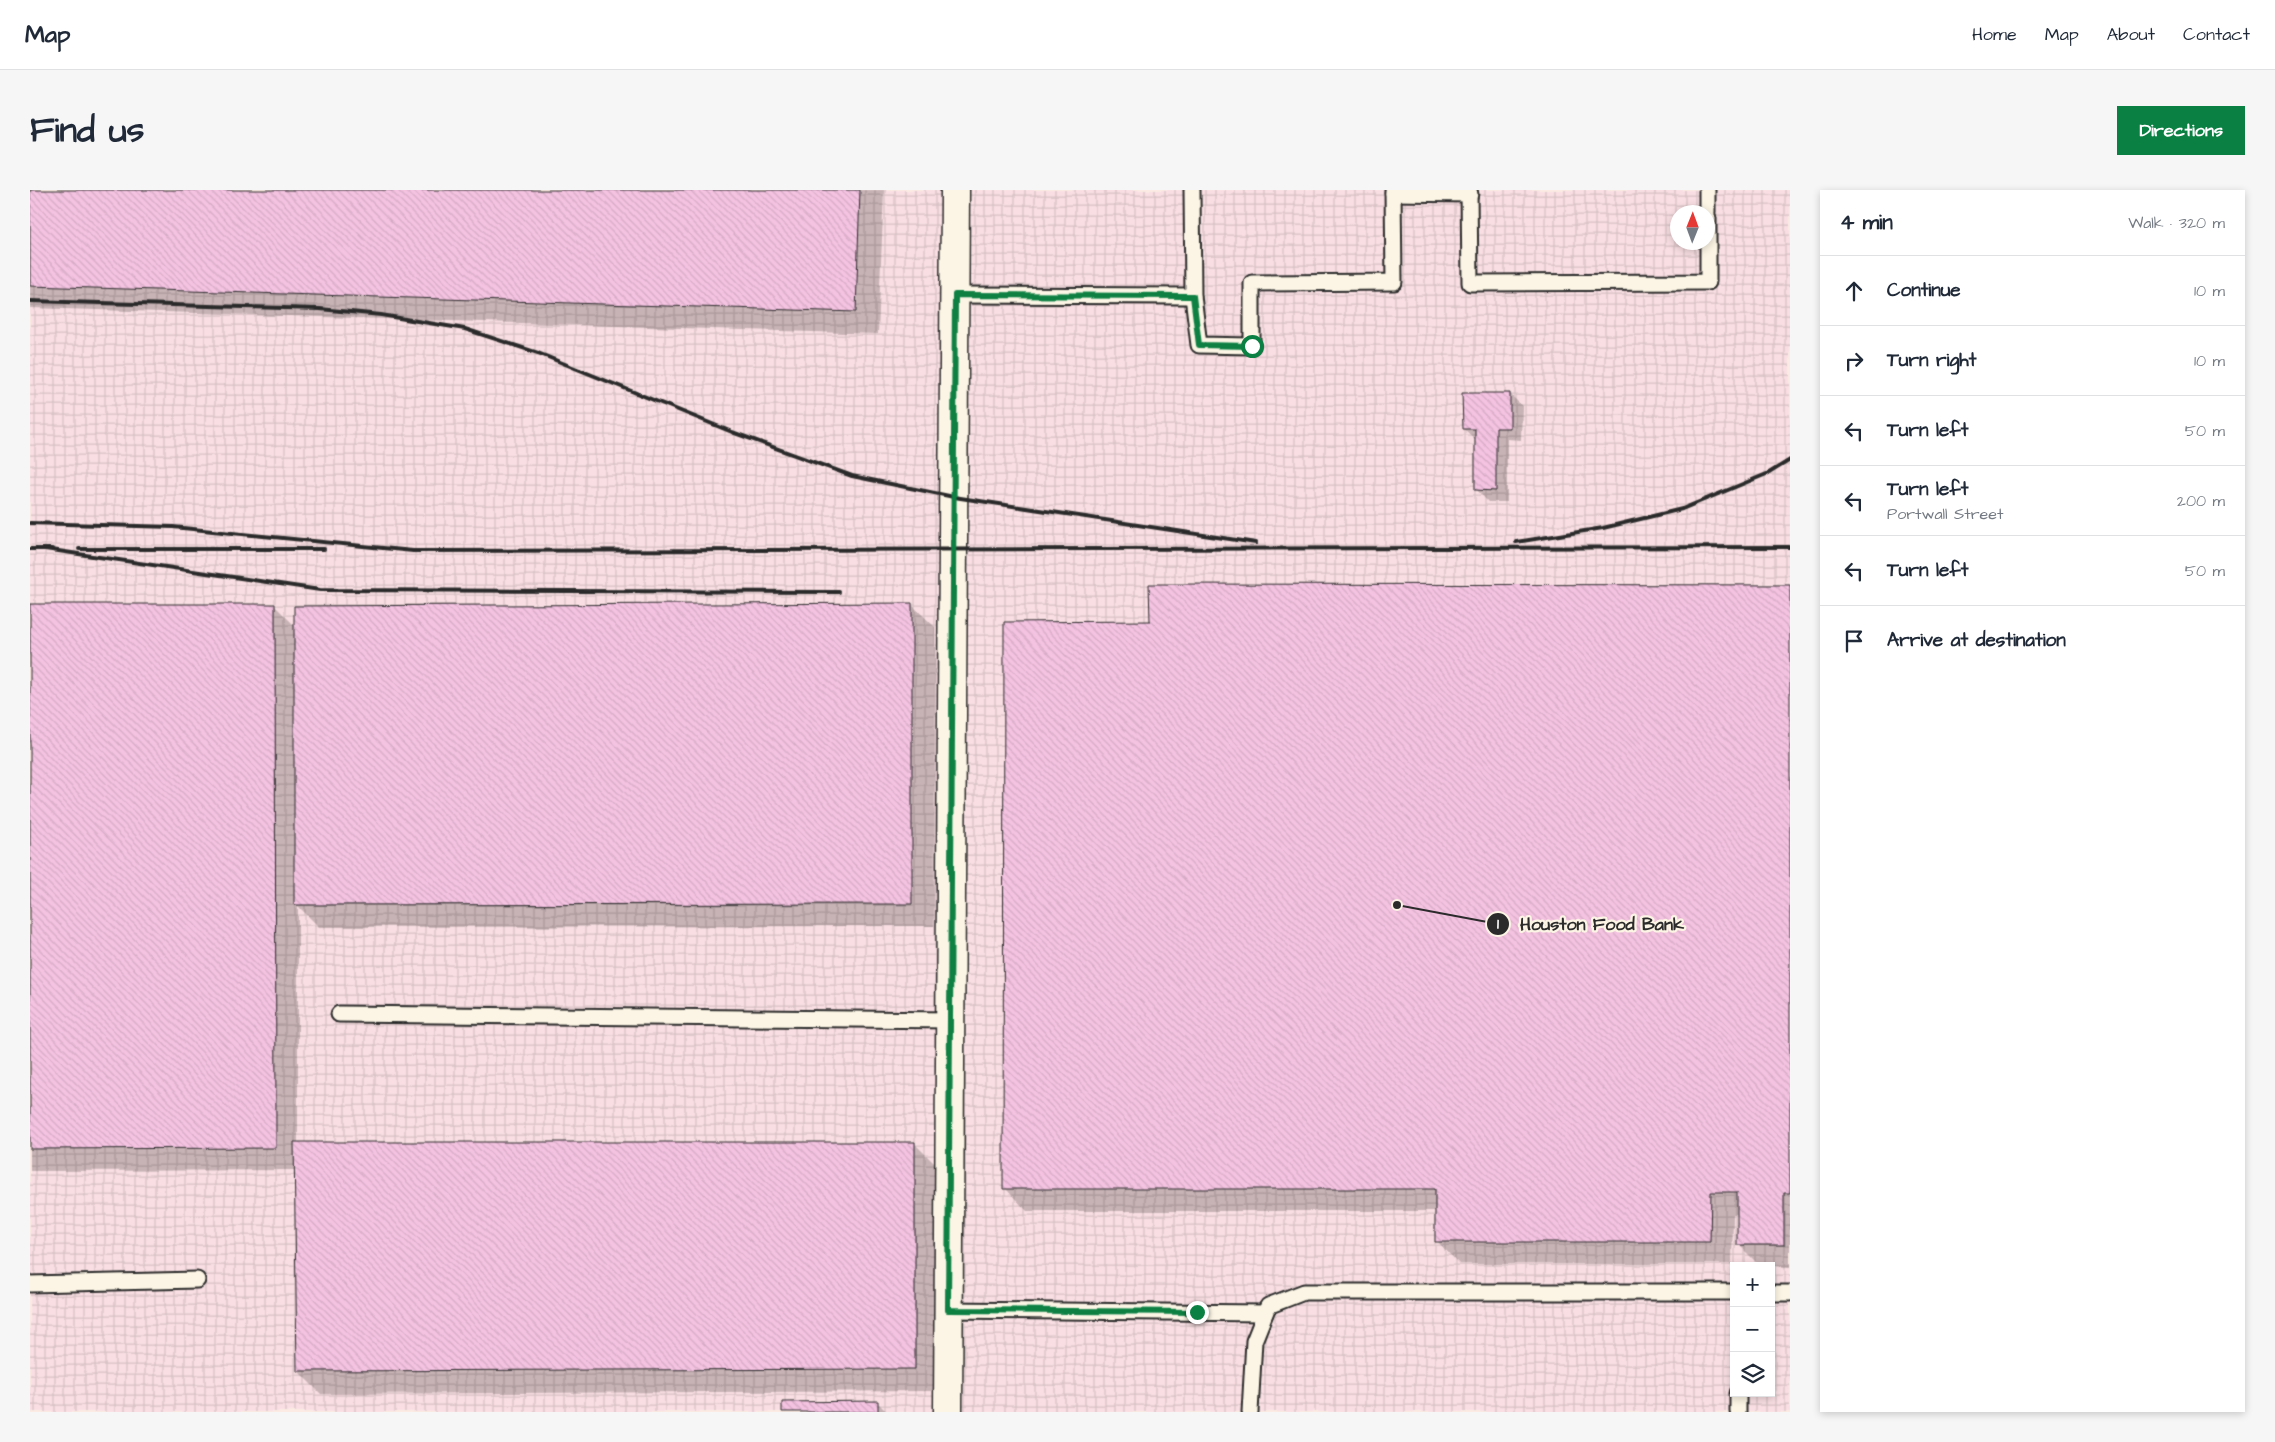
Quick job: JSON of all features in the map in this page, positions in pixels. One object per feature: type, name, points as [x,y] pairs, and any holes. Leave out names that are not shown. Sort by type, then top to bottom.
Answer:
[{"type":"street","points":[[948,1412],[955,190]]},
{"type":"lane","points":[[1192,190],[1193,296],[1199,345],[1252,346],[1252,283],[1394,282],[1393,192],[1470,192],[1470,283],[1708,282],[1708,250]]},
{"type":"lane","points":[[1707,190],[1707,205]]},
{"type":"lane","points":[[955,295],[1193,296]]},
{"type":"lane","points":[[339,1014],[950,1020]]},
{"type":"lane","points":[[30,1284],[197,1280]]},
{"type":"lane","points":[[1250,1412],[1254,1341],[1268,1306],[1304,1292],[1730,1292]]},
{"type":"lane","points":[[1775,1293],[1790,1293]]},
{"type":"lane","points":[[948,1310],[1266,1313]]},
{"type":"lane","points":[[1738,1397],[1738,1412]]},
{"type":"shaded area","points":[[30,190],[1790,190],[1790,1412],[30,1412]]},
{"type":"building","points":[[30,190],[860,190],[856,312],[30,286]]},
{"type":"building","points":[[1462,393],[1510,393],[1510,428],[1496,428],[1496,491],[1475,490],[1475,429],[1463,429]]},
{"type":"building","points":[[1149,584],[1790,585],[1790,1193],[1784,1193],[1784,1245],[1737,1245],[1737,1192],[1711,1192],[1710,1242],[1435,1242],[1435,1189],[1003,1189],[1004,622],[1150,621]]},
{"type":"building","points":[[912,603],[912,904],[294,905],[294,606]]},
{"type":"building","points":[[30,604],[275,604],[276,1148],[30,1149]]},
{"type":"building","points":[[294,1142],[915,1142],[915,1369],[297,1371]]},
{"type":"building","points":[[878,1401],[878,1412],[782,1412],[782,1402]]},
{"type":"railway","points":[[30,301],[320,309],[381,315],[465,329],[538,353],[732,432],[852,476],[954,497],[1256,543]]},
{"type":"railway","points":[[1516,542],[1603,528],[1682,509],[1769,473],[1790,460]]},
{"type":"railway","points":[[30,523],[173,527],[413,551],[1790,547]]},
{"type":"railway","points":[[30,549],[52,549]]},
{"type":"railway","points":[[45,549],[320,590],[839,592]]},
{"type":"railway","points":[[79,549],[324,549]]},
{"type":"place","name":"Houston Food Bank","points":[[1397,905]]},
{"type":"route","points":[[1197,1312],[948,1310],[955,295],[1193,296],[1199,345],[1252,346]]}]
